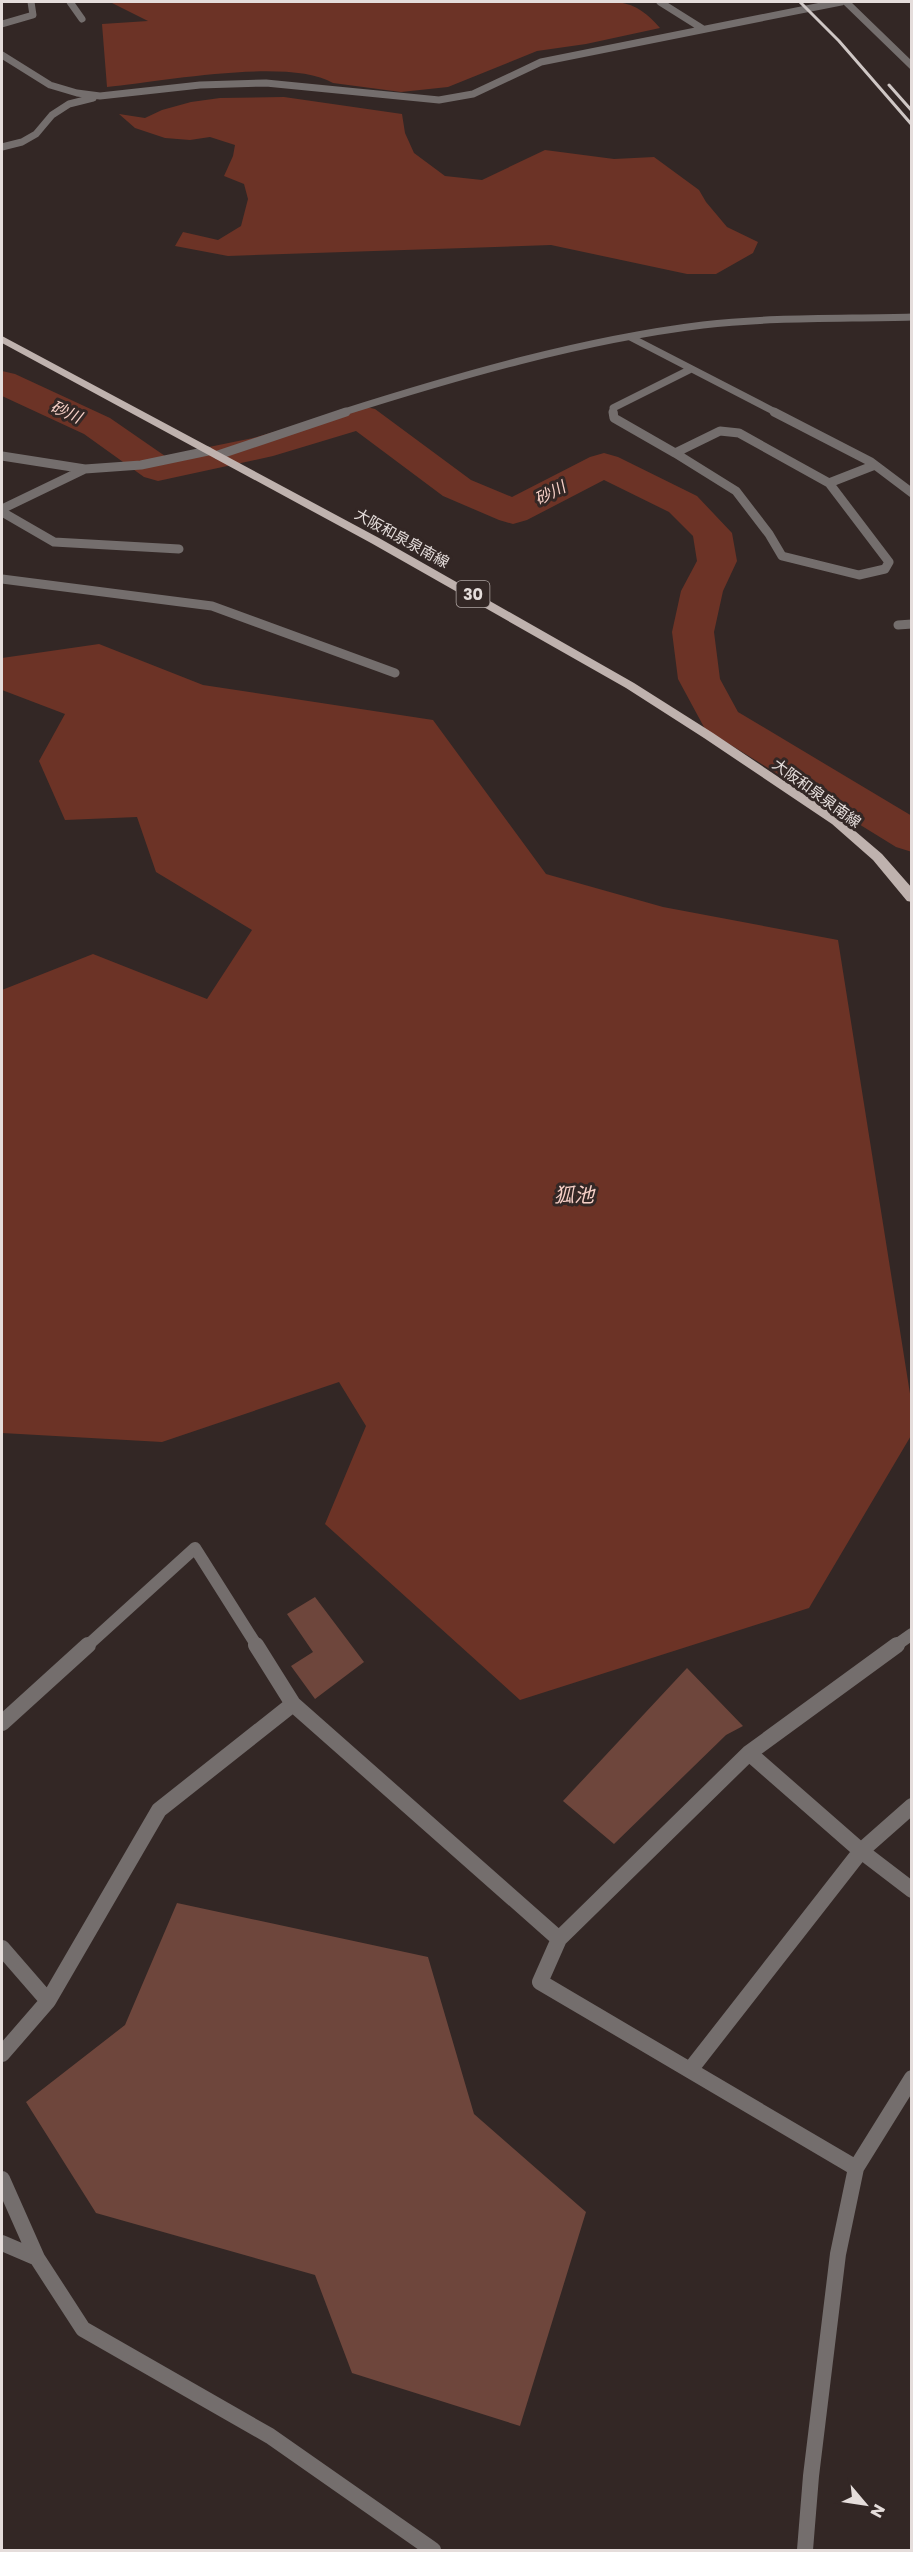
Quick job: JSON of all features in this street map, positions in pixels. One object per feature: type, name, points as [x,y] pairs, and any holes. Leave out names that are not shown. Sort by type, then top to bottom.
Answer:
[{"type":"main road","name":"大阪和泉泉南線","points":[[2,339],[550,637],[700,728],[834,821],[897,875],[912,898]]},
{"type":"street","points":[[2,24],[33,15],[31,2]]},
{"type":"street","points":[[70,2],[81,19]]},
{"type":"street","points":[[660,2],[703,29]]},
{"type":"street","points":[[2,147],[22,142],[36,134],[52,115],[69,104],[100,96],[229,83],[266,83],[439,100],[473,94],[541,62],[841,2]]},
{"type":"street","points":[[846,2],[912,66]]},
{"type":"street","points":[[2,55],[51,85],[77,93],[100,96]]},
{"type":"street","points":[[2,456],[85,469],[141,465],[213,453],[365,404],[522,361],[630,337],[705,325],[912,317]]},
{"type":"street","points":[[630,337],[875,465],[912,492]]},
{"type":"street","points":[[675,453],[720,431],[739,434],[829,483],[889,562],[885,569],[859,575],[782,556],[769,534],[736,491],[614,418],[613,408],[691,369]]},
{"type":"street","points":[[829,483],[875,465]]},
{"type":"street","points":[[2,511],[85,469]]},
{"type":"street","points":[[2,511],[54,542],[179,549]]},
{"type":"street","points":[[2,579],[212,606],[395,673]]},
{"type":"street","points":[[898,625],[912,624]]},
{"type":"street","points":[[2,1723],[195,1548],[293,1704],[559,1939]]},
{"type":"street","points":[[856,2168],[540,1982],[559,1939],[749,1753],[912,1634]]},
{"type":"street","points":[[2,2054],[48,2001],[159,1810],[293,1704]]},
{"type":"street","points":[[749,1753],[861,1851],[912,1890]]},
{"type":"street","points":[[690,2070],[861,1851],[912,1806]]},
{"type":"street","points":[[2,1948],[48,2001]]},
{"type":"street","points":[[805,2550],[811,2476],[838,2253],[856,2168],[909,2087]]},
{"type":"street","points":[[2,2179],[37,2258],[83,2329],[270,2436],[433,2550]]},
{"type":"street","points":[[2,2243],[37,2258]]},
{"type":"shaded area","points":[[315,1597],[364,1662],[315,1699],[291,1666],[313,1652],[287,1614]]},
{"type":"shaded area","points":[[687,1668],[743,1726],[726,1735],[614,1844],[563,1801]]},
{"type":"shaded area","points":[[177,1903],[428,1957],[474,2114],[586,2212],[520,2426],[352,2373],[315,2275],[96,2213],[26,2102],[125,2025]]},
{"type":"water","points":[[110,2],[618,2],[642,11],[660,28],[586,44],[537,51],[448,87],[401,92],[333,83],[313,76],[286,72],[256,72],[223,73],[107,87],[102,24],[148,21]]},
{"type":"water","points":[[284,97],[402,114],[405,133],[414,153],[445,176],[482,180],[545,150],[614,159],[654,157],[699,190],[727,227],[758,242],[753,253],[716,274],[687,274],[551,245],[228,256],[175,246],[183,232],[218,240],[241,226],[248,199],[244,184],[224,176],[235,145],[210,137],[190,140],[165,138],[135,128],[119,114],[145,118],[162,110],[191,102],[220,98]]},
{"type":"water","name":"狐池","points":[[99,644],[203,685],[433,720],[546,874],[663,907],[838,940],[911,1400],[912,1434],[809,1608],[520,1700],[325,1524],[366,1426],[339,1382],[162,1442],[2,1433],[2,990],[93,954],[207,999],[252,930],[156,872],[137,817],[65,820],[39,761],[65,714],[2,690],[2,658]]},
{"type":"waterway","name":"砂川","points":[[2,382],[97,426],[158,469],[260,448],[362,417],[457,488],[513,512],[604,465],[683,504],[712,533],[717,561],[702,591],[693,632],[699,679],[721,720],[912,837]]},
{"type":"railway","points":[[800,2],[839,41],[912,125]]},
{"type":"railway","points":[[889,85],[912,111]]}]
